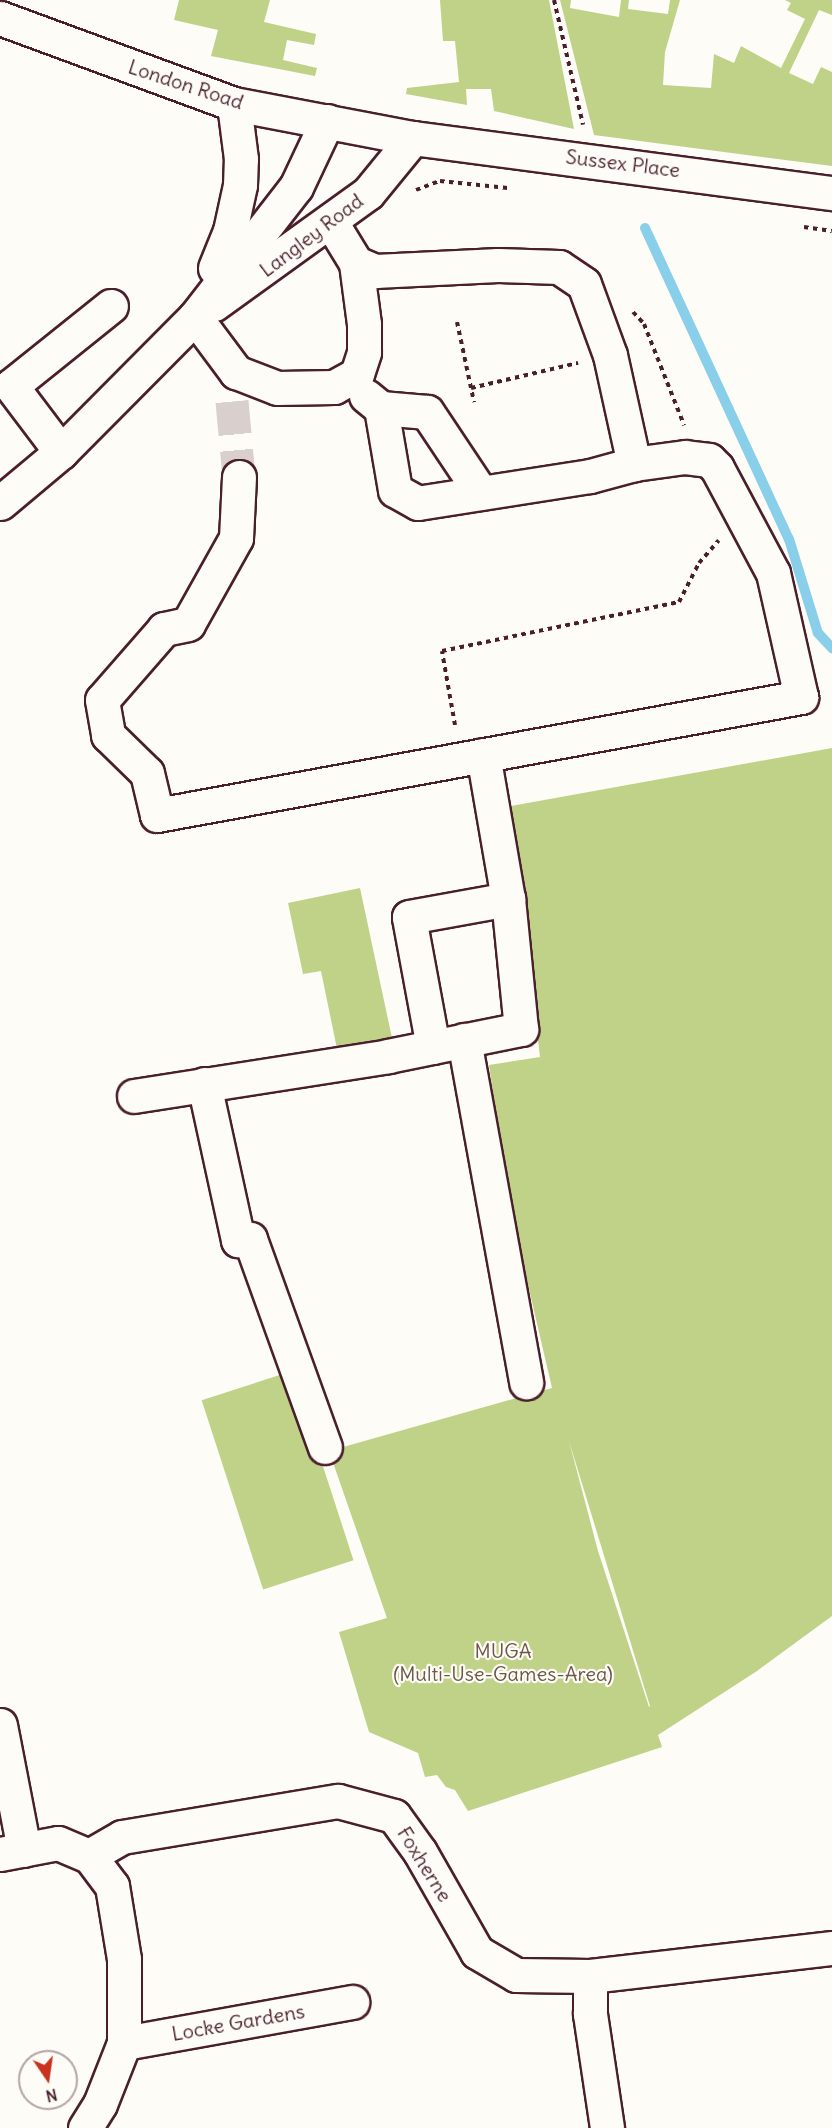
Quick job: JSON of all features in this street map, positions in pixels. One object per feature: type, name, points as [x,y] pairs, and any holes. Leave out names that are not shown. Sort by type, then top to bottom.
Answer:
[{"type":"street","name":"London Road","points":[[0,18],[234,104],[412,138]]},
{"type":"street","name":"Langley Road","points":[[195,317],[230,231],[237,205],[241,159],[234,104]]},
{"type":"street","name":"Langley Road","points":[[0,503],[61,452],[195,317],[296,187],[327,122]]},
{"type":"street","name":"Langley Road","points":[[195,317],[331,222],[368,193],[412,138]]},
{"type":"street","name":"Sussex Place","points":[[412,138],[832,193]]},
{"type":"street","points":[[195,317],[234,387],[334,387],[357,374],[364,352],[363,304],[356,263],[331,222]]},
{"type":"street","points":[[356,263],[375,271],[498,265],[559,267],[584,284],[610,355],[634,464]]},
{"type":"street","points":[[61,452],[11,386],[111,306]]},
{"type":"street","points":[[346,380],[381,408],[427,412],[481,494]]},
{"type":"street","points":[[239,477],[236,538],[188,624],[164,629],[102,700],[108,735],[147,773],[157,815],[801,697],[773,573],[717,468],[708,460],[685,458],[634,464],[590,476],[418,503],[395,490],[381,408]]},
{"type":"street","points":[[134,1096],[433,1047],[521,1029],[508,900],[472,757]]},
{"type":"street","points":[[433,1047],[409,917],[508,900]]},
{"type":"street","points":[[464,1040],[526,1383]]},
{"type":"street","points":[[204,1084],[237,1240],[250,1239],[325,1447]]},
{"type":"street","points":[[0,1725],[12,1852],[58,1843],[89,1856],[112,1886],[124,1959],[124,2043],[100,2104],[85,2128]]},
{"type":"street","name":"Foxherne","points":[[89,1856],[122,1837],[338,1801],[394,1816],[420,1852],[477,1952],[516,1975],[590,1976],[832,1948]]},
{"type":"street","points":[[590,1976],[590,2014],[607,2128]]},
{"type":"street","name":"Locke Gardens","points":[[124,2043],[352,2002]]},
{"type":"path","points":[[554,0],[584,128]]},
{"type":"path","points":[[407,193],[440,181],[519,189]]},
{"type":"path","points":[[797,226],[832,231]]},
{"type":"path","points":[[457,322],[474,402]]},
{"type":"path","points":[[471,388],[652,346]]},
{"type":"path","points":[[472,757],[442,651],[679,602],[699,563],[724,534]]},
{"type":"green space","points":[[179,0],[270,0],[264,22],[316,34],[314,45],[287,40],[283,60],[317,68],[315,76],[211,56],[218,30],[174,20]]},
{"type":"green space","points":[[440,0],[549,0],[574,129],[494,111],[491,89],[466,89],[467,105],[406,94],[407,88],[459,82],[455,41],[443,41]]},
{"type":"green space","points":[[560,0],[571,0],[570,8],[619,17],[621,0],[629,0],[628,9],[668,14],[670,0],[680,0],[665,52],[663,85],[711,88],[714,54],[734,63],[741,46],[781,68],[805,19],[787,10],[791,3],[785,0],[832,0],[832,15],[819,10],[789,73],[813,84],[821,67],[832,72],[832,166],[594,135]]},
{"type":"green space","name":"MUGA (Multi-Use-Games-Area)","points":[[832,748],[832,1616],[757,1671],[658,1735],[662,1747],[468,1811],[455,1790],[446,1787],[437,1775],[425,1777],[418,1753],[369,1732],[339,1632],[387,1618],[329,1451],[552,1388],[509,1203],[489,1065],[540,1057],[511,806]],"holes":[[[569,1441],[650,1706],[598,1551]]]},
{"type":"green space","points":[[360,888],[392,1038],[337,1049],[321,971],[303,974],[288,903]]},
{"type":"green space","points":[[292,1371],[353,1560],[263,1590],[202,1400]]},
{"type":"waterway","points":[[645,228],[789,539],[818,633],[832,648]]},
{"type":"tunnel","points":[[232,401],[239,477]]}]
